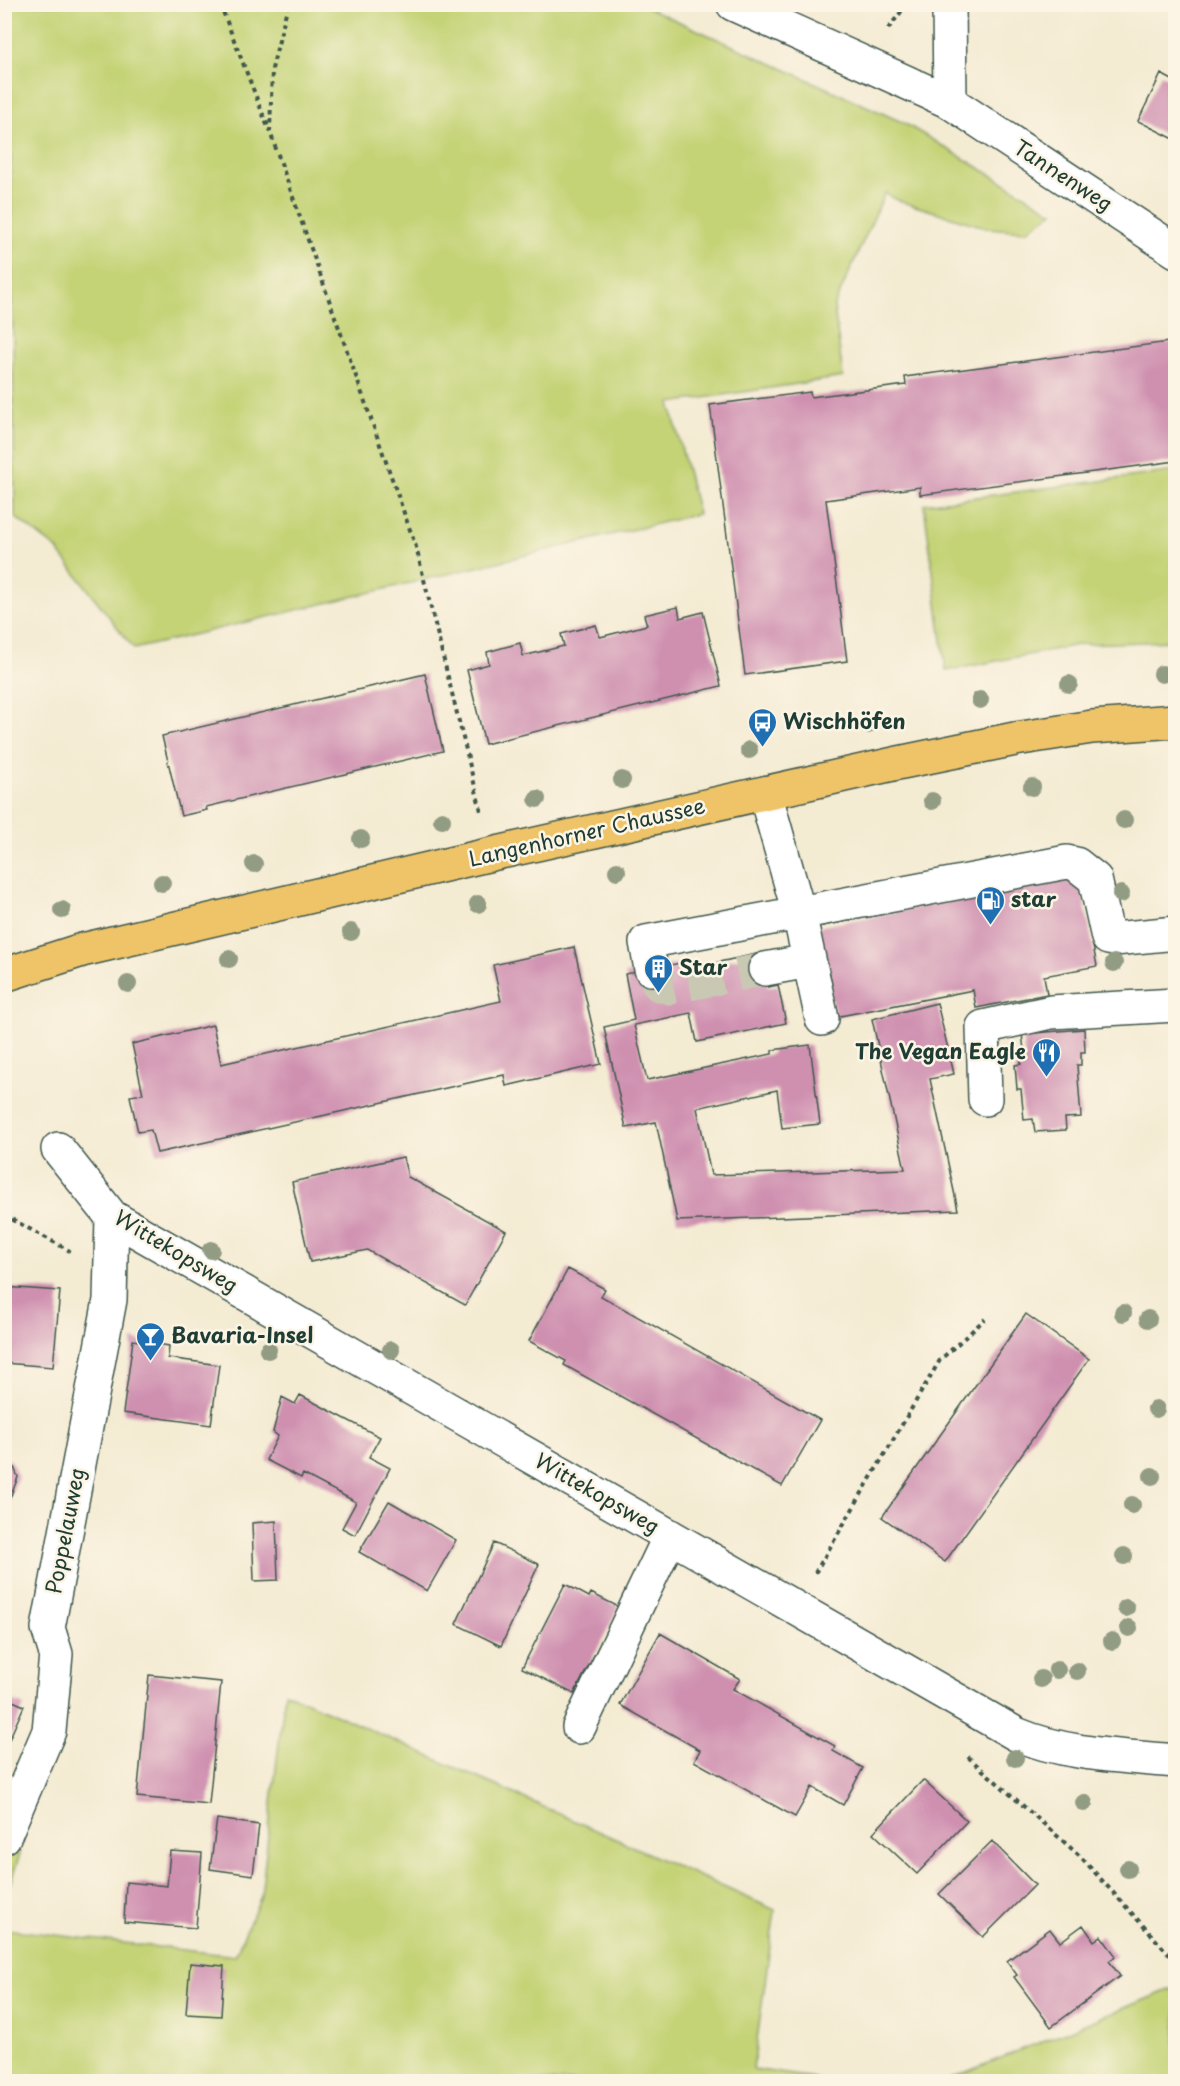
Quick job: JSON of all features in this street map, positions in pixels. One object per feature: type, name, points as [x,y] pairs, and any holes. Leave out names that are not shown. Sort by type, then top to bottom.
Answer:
[{"type":"main road","name":"Langenhorner Chaussee","points":[[4,975],[82,950],[492,854],[898,763],[1015,739],[1092,727],[1176,721]]},
{"type":"street","name":"Tannenweg","points":[[733,4],[950,102],[1176,251]]},
{"type":"street","points":[[949,4],[950,102]]},
{"type":"street","points":[[765,792],[799,913],[822,1019]]},
{"type":"street","points":[[651,969],[646,942],[1067,862],[1076,864],[1095,879],[1108,938],[1176,933]]},
{"type":"street","points":[[765,969],[809,961]]},
{"type":"street","points":[[985,1099],[983,1028],[1051,1012],[1176,1005]]},
{"type":"street","name":"Wittekopsweg","points":[[58,1149],[112,1217],[1016,1734],[1058,1748],[1176,1761]]},
{"type":"street","name":"Poppelauweg","points":[[4,1837],[49,1731],[56,1654],[48,1628],[110,1300],[112,1217]]},
{"type":"street","points":[[579,1727],[670,1536]]},
{"type":"path","points":[[220,4],[270,132],[416,548],[492,854]]},
{"type":"path","points":[[270,132],[272,69],[288,4]]},
{"type":"path","points":[[4,1215],[76,1254]]},
{"type":"path","points":[[795,1608],[940,1360],[985,1319]]},
{"type":"path","points":[[965,1753],[1080,1856],[1176,1962]]},
{"type":"green space","points":[[9,5],[642,5],[904,123],[1053,212],[1026,231],[988,228],[899,201],[885,193],[834,306],[843,377],[670,403],[698,514],[134,649],[56,548],[15,517]]},
{"type":"green space","points":[[1175,471],[1175,641],[1082,644],[946,671],[924,504]]},
{"type":"green space","points":[[285,1692],[775,1910],[753,2069],[833,2081],[5,2082],[5,1929],[235,1956],[261,1896]]},
{"type":"green space","points":[[5,1848],[20,1854],[5,1898]]},
{"type":"green space","points":[[1174,1988],[1176,1990],[1175,2081],[944,2081]]},
{"type":"building","points":[[1161,74],[1176,82],[1176,140],[1138,121]]},
{"type":"building","points":[[1176,341],[1176,461],[920,495],[920,487],[826,500],[847,661],[745,675],[710,405],[810,392],[811,397],[906,385],[905,377]]},
{"type":"building","points":[[678,607],[680,618],[703,612],[721,686],[485,744],[467,670],[489,664],[487,652],[520,643],[523,656],[564,646],[561,634],[596,625],[600,637],[647,625],[644,615]]},
{"type":"building","points":[[425,674],[443,751],[206,807],[207,810],[181,816],[162,736]]},
{"type":"building","points":[[1079,876],[1097,966],[1044,976],[1047,994],[976,1008],[973,990],[835,1017],[817,927]]},
{"type":"building","points":[[574,947],[601,1064],[506,1086],[504,1075],[157,1153],[151,1130],[138,1132],[130,1096],[143,1094],[132,1044],[213,1025],[221,1064],[501,1001],[493,965]]},
{"type":"building","points":[[761,953],[768,987],[778,985],[786,1023],[697,1042],[691,1013],[634,1025],[647,1080],[772,1054],[772,1050],[810,1045],[820,1124],[782,1128],[777,1090],[697,1108],[711,1175],[905,1169],[872,1019],[937,1003],[954,1074],[930,1079],[958,1210],[677,1221],[656,1122],[626,1128],[604,1027],[634,1020],[625,974],[680,963],[682,970]]},
{"type":"building","name":"The Vegan Eagle","points":[[1084,1029],[1085,1052],[1081,1052],[1081,1065],[1077,1065],[1081,1117],[1065,1118],[1066,1130],[1035,1132],[1033,1119],[1024,1120],[1021,1089],[1017,1089],[1015,1065],[1021,1064],[1021,1058],[1025,1058],[1022,1034]]},
{"type":"building","points":[[403,1157],[408,1177],[506,1231],[465,1305],[367,1250],[310,1262],[292,1182]]},
{"type":"building","points":[[568,1269],[605,1289],[601,1296],[820,1420],[782,1486],[564,1365],[566,1361],[529,1341]]},
{"type":"building","points":[[4,1287],[60,1291],[53,1367],[4,1363]]},
{"type":"building","points":[[1026,1314],[1089,1359],[945,1562],[882,1517]]},
{"type":"building","points":[[133,1340],[169,1346],[168,1358],[219,1365],[211,1425],[123,1413]]},
{"type":"building","points":[[300,1395],[380,1437],[369,1457],[390,1468],[355,1535],[342,1528],[356,1502],[303,1474],[301,1478],[266,1460],[278,1436],[273,1432],[282,1397],[295,1404]]},
{"type":"building","points":[[4,1460],[11,1460],[18,1477],[5,1511]]},
{"type":"building","points":[[389,1501],[456,1540],[427,1591],[359,1552]]},
{"type":"building","points":[[276,1521],[278,1580],[254,1581],[252,1523]]},
{"type":"building","points":[[494,1543],[539,1564],[501,1646],[456,1624]]},
{"type":"building","points":[[565,1584],[589,1597],[591,1593],[619,1607],[574,1694],[522,1668]]},
{"type":"building","points":[[660,1633],[740,1679],[733,1689],[835,1746],[833,1751],[863,1768],[843,1805],[812,1787],[795,1817],[694,1761],[700,1750],[620,1705]]},
{"type":"building","points":[[149,1675],[221,1682],[209,1804],[137,1797]]},
{"type":"building","points":[[4,1697],[24,1706],[4,1751]]},
{"type":"building","points":[[923,1780],[967,1821],[917,1874],[873,1833]]},
{"type":"building","points":[[217,1819],[259,1825],[253,1875],[210,1869]]},
{"type":"building","points":[[992,1841],[1035,1885],[983,1937],[939,1894]]},
{"type":"building","points":[[170,1851],[202,1853],[196,1928],[124,1922],[126,1882],[167,1886]]},
{"type":"building","points":[[1083,1925],[1094,1941],[1101,1936],[1116,1956],[1109,1961],[1120,1976],[1051,2027],[1014,1977],[1017,1975],[1007,1961],[1050,1929],[1060,1942]]},
{"type":"building","points":[[190,1963],[224,1966],[221,2016],[186,2014]]},
{"type":"tunnel","points":[[651,969],[659,985],[670,988],[765,969]]},
{"type":"place","name":"Wischhöfen","points":[[762,748]]},
{"type":"place","name":"star","points":[[990,926]]},
{"type":"place","name":"Star","points":[[658,994]]},
{"type":"place","name":"The Vegan Eagle","points":[[1047,1078]]},
{"type":"place","name":"Bavaria-Insel","points":[[150,1362]]}]
